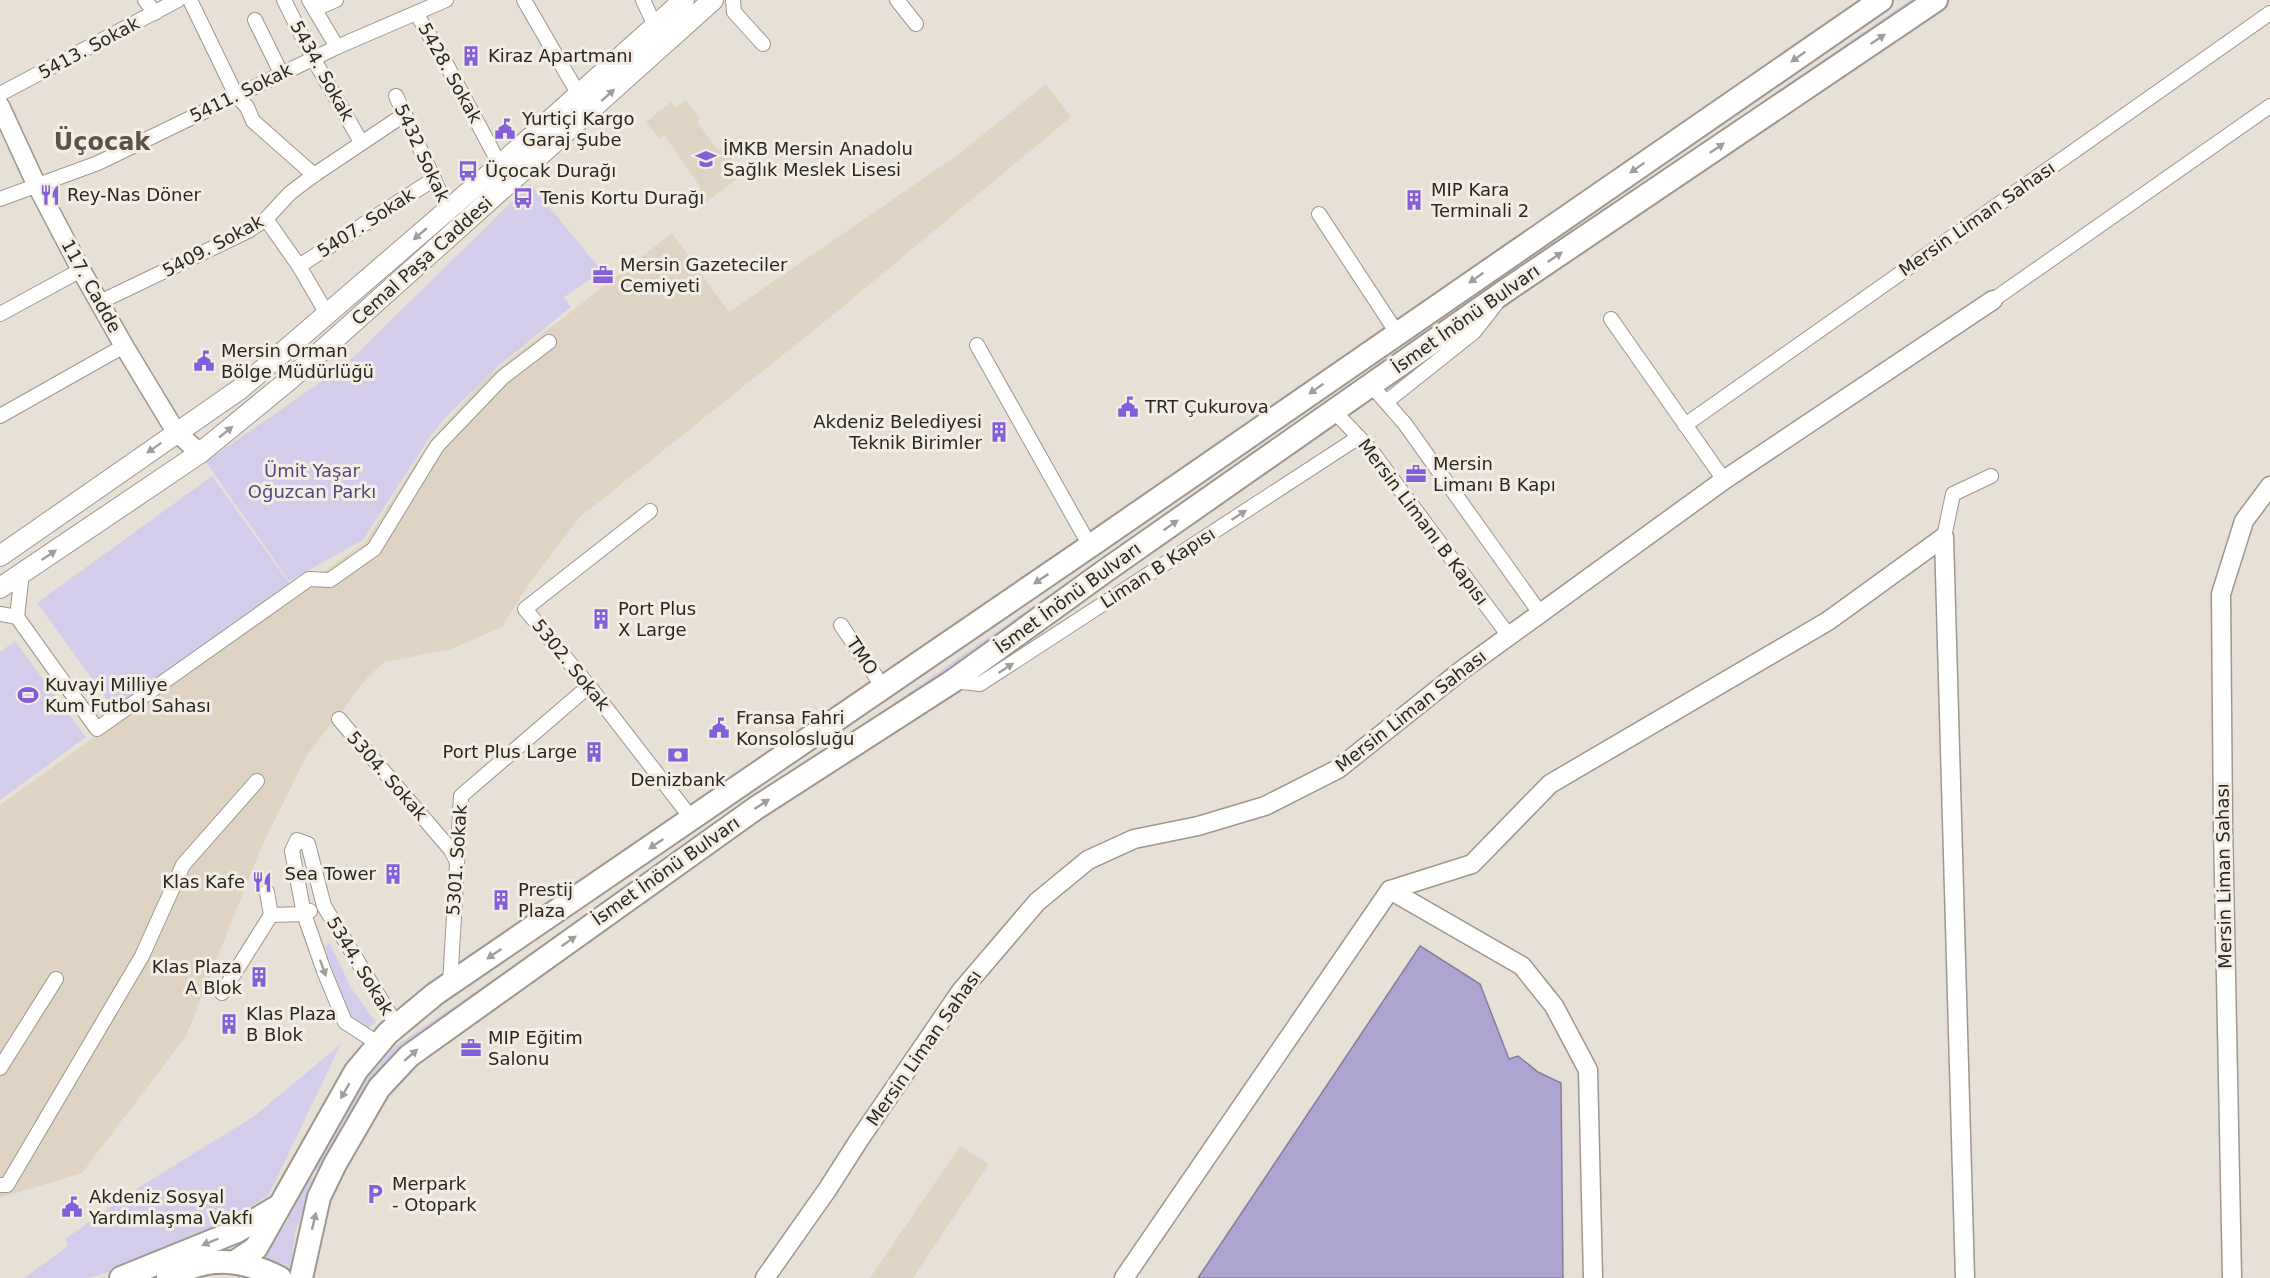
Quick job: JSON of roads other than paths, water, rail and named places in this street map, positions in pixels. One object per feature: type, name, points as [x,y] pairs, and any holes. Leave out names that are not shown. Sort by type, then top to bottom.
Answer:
[{"type":"main road","name":"Cemal Paşa Caddesi","points":[[0,556],[240,389],[500,165],[684,0]]},
{"type":"main road","name":"Cemal Paşa Caddesi","points":[[11,581],[200,453],[289,380],[713,0]]},
{"type":"main road","name":"İsmet İnönü Bulvarı","points":[[235,1262],[256,1248],[356,1071],[397,1026],[450,984],[1397,333],[1856,8],[1880,0]]},
{"type":"main road","name":"İsmet İnönü Bulvarı","points":[[301,1278],[319,1197],[338,1158],[379,1088],[408,1056],[756,808],[952,681],[1333,410],[1936,0]]},
{"type":"main road","points":[[121,1278],[237,1232],[280,1206]]},
{"type":"main road","points":[[168,1278],[183,1269],[208,1262],[235,1262],[258,1267],[280,1278]]},
{"type":"street","points":[[145,0],[155,13]]},
{"type":"street","name":"5413. Sokak","points":[[0,94],[178,0]]},
{"type":"street","name":"5434. Sokak","points":[[284,0],[313,58],[362,142]]},
{"type":"street","points":[[336,0],[312,5],[337,47]]},
{"type":"street","name":"5411. Sokak","points":[[0,199],[98,163],[313,58],[422,7],[446,0]]},
{"type":"street","points":[[524,0],[579,94]]},
{"type":"street","points":[[643,0],[655,26]]},
{"type":"street","points":[[733,0],[734,12],[764,44]]},
{"type":"street","points":[[897,0],[916,24]]},
{"type":"street","points":[[195,1],[236,95],[247,107],[253,121],[314,175]]},
{"type":"street","name":"5428. Sokak","points":[[422,7],[443,58],[500,165]]},
{"type":"street","name":"Mersin Liman Sahası","points":[[1685,425],[2270,13]]},
{"type":"street","points":[[255,20],[281,73]]},
{"type":"street","name":"5432 Sokak","points":[[396,96],[448,210]]},
{"type":"street","name":"117. Cadde","points":[[0,106],[36,184],[124,346],[176,432],[200,453]]},
{"type":"street","name":"Mersin Liman Sahası","points":[[765,1278],[961,991],[1037,902],[1088,860],[1134,839],[1198,826],[1265,806],[1338,769],[1462,670],[1724,480],[1993,300],[2270,106]]},
{"type":"street","name":"5409. Sokak","points":[[100,302],[248,231],[266,219],[290,193],[314,175],[405,114]]},
{"type":"street","name":"5407. Sokak","points":[[299,266],[434,179]]},
{"type":"street","points":[[1318,214],[1397,333]]},
{"type":"street","points":[[266,219],[299,266],[327,314]]},
{"type":"street","points":[[0,314],[81,270]]},
{"type":"street","points":[[1386,402],[1474,332],[1508,290]]},
{"type":"street","points":[[1611,319],[1724,480]]},
{"type":"street","points":[[0,562],[11,581],[17,617],[97,729],[309,579],[330,580],[374,549],[437,446],[503,377],[549,342]]},
{"type":"street","points":[[977,345],[1090,546]]},
{"type":"street","points":[[0,416],[124,346]]},
{"type":"street","points":[[1371,385],[1405,424],[1540,613]]},
{"type":"street","name":"Mersin Limanı B Kapısı","points":[[1333,410],[1370,449],[1509,636]]},
{"type":"street","name":"Liman B Kapısı","points":[[952,681],[980,684],[1359,437]]},
{"type":"street","points":[[1965,1278],[1944,537],[1953,494],[1991,476]]},
{"type":"street","name":"Mersin Liman Sahası","points":[[2232,1278],[2221,594],[2244,521],[2270,486]]},
{"type":"street","name":"5302. Sokak","points":[[650,511],[525,609],[589,686],[692,819]]},
{"type":"street","points":[[1124,1278],[1390,890],[1472,864],[1550,784],[1828,621],[1944,537]]},
{"type":"street","points":[[0,614],[17,617]]},
{"type":"street","name":"TMO","points":[[841,625],[883,687]]},
{"type":"street","name":"5301. Sokak","points":[[450,984],[461,796],[589,686]]},
{"type":"street","name":"5304. Sokak","points":[[339,719],[450,849],[457,862]]},
{"type":"street","points":[[0,1185],[6,1185],[142,956],[183,865],[257,781]]},
{"type":"street","name":"5344. Sokak","points":[[379,1044],[345,1022],[324,971],[304,914],[292,851],[297,840],[308,844],[324,906],[397,1026]]},
{"type":"street","points":[[1390,890],[1522,966],[1554,1006],[1588,1070],[1593,1278]]},
{"type":"street","points":[[222,993],[271,915],[267,892]]},
{"type":"street","name":"5344. Sokak","points":[[304,914],[324,906]]},
{"type":"street","points":[[271,915],[304,914]]},
{"type":"street","points":[[0,1068],[56,979]]},
{"type":"place","name":"Kiraz Apartmanı","points":[[471,56]]},
{"type":"place","name":"Yurtiçi Kargo Garaj Şube","points":[[505,129]]},
{"type":"place","name":"İMKB Mersin Anadolu Sağlık Meslek Lisesi","points":[[706,159]]},
{"type":"place","name":"Üçocak Durağı","points":[[468,171]]},
{"type":"place","name":"Rey-Nas Döner","points":[[50,195]]},
{"type":"place","name":"Tenis Kortu Durağı","points":[[523,198]]},
{"type":"place","name":"MIP Kara Terminali 2","points":[[1414,200]]},
{"type":"place","name":"Mersin Gazeteciler Cemiyeti","points":[[603,275]]},
{"type":"place","name":"Mersin Orman Bölge Müdürlüğü","points":[[204,361]]},
{"type":"place","name":"TRT Çukurova","points":[[1128,407]]},
{"type":"place","name":"Akdeniz Belediyesi Teknik Birimler","points":[[999,432]]},
{"type":"place","name":"Mersin Limanı B Kapı","points":[[1416,474]]},
{"type":"place","name":"Port Plus X Large","points":[[601,619]]},
{"type":"place","name":"Kuvayi Milliye Kum Futbol Sahası","points":[[28,695]]},
{"type":"place","name":"Fransa Fahri Konsolosluğu","points":[[719,728]]},
{"type":"place","name":"Port Plus Large","points":[[594,752]]},
{"type":"place","name":"Denizbank","points":[[678,755]]},
{"type":"place","name":"Sea Tower","points":[[393,874]]},
{"type":"place","name":"Klas Kafe","points":[[262,882]]},
{"type":"place","name":"Prestij Plaza","points":[[501,900]]},
{"type":"place","name":"Klas Plaza A Blok","points":[[259,977]]},
{"type":"place","name":"Klas Plaza B Blok","points":[[229,1024]]},
{"type":"place","name":"MIP Eğitim Salonu","points":[[471,1048]]},
{"type":"place","name":"Merpark - Otopark","points":[[375,1194]]},
{"type":"place","name":"Akdeniz Sosyal Yardımlaşma Vakfı","points":[[72,1207]]},
{"type":"district","name":"Üçocak","points":[[102,142]]},
{"type":"park label","name":"Ümit Yaşar Oğuzcan Parkı","points":[[312,481]]}]
